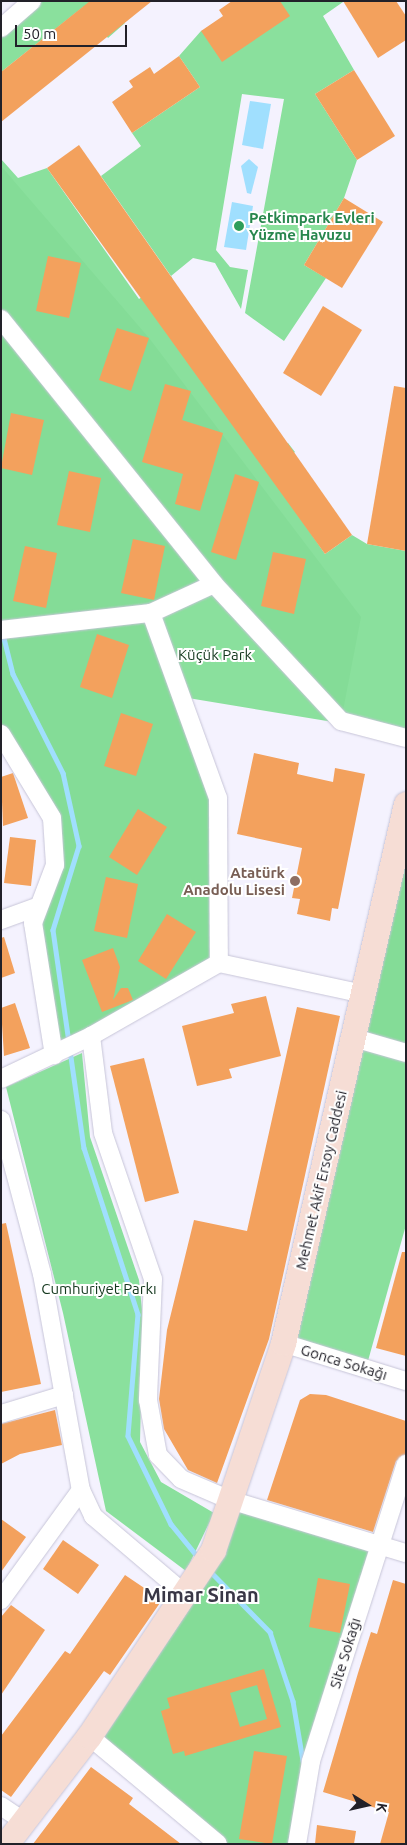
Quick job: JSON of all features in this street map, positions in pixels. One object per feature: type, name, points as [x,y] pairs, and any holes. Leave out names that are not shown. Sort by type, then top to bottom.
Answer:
[{"type":"main road","name":"Mehmet Akif Ersoy Caddesi","points":[[6,1844],[89,1736],[200,1573],[213,1550],[283,1343],[364,994],[400,864],[406,804]]},
{"type":"street","points":[[1,28],[32,1]]},
{"type":"street","points":[[1,319],[214,584],[341,721],[406,738]]},
{"type":"street","points":[[8,629],[151,613],[214,584]]},
{"type":"street","points":[[151,613],[218,798],[219,963]]},
{"type":"street","points":[[1,734],[8,757],[52,818],[55,866],[37,906],[33,923],[54,1055]]},
{"type":"street","points":[[1,920],[37,906]]},
{"type":"street","points":[[1,1079],[91,1036],[219,963],[364,994]]},
{"type":"street","points":[[91,1036],[103,1133],[153,1279],[149,1425],[158,1455],[180,1479],[230,1500],[406,1553]]},
{"type":"street","points":[[354,1038],[406,1054]]},
{"type":"street","points":[[1,1120],[42,1274],[81,1490],[94,1516],[185,1594]]},
{"type":"street","name":"Gonca Sokağı","points":[[283,1343],[406,1381]]},
{"type":"street","points":[[1,1414],[64,1394]]},
{"type":"street","name":"Site Sokağı","points":[[297,1844],[311,1760],[406,1464]]},
{"type":"street","points":[[1,1600],[81,1490]]},
{"type":"street","points":[[89,1736],[207,1840]]},
{"type":"street","points":[[1,1806],[23,1821]]},
{"type":"green space","points":[[38,1],[107,1],[125,23],[108,38],[83,7],[1,72],[1,31]]},
{"type":"green space","points":[[280,1],[343,2],[323,16],[354,70],[315,94],[357,160],[344,198],[304,265],[326,278],[284,341],[245,313],[284,99],[242,94],[216,250],[230,267],[248,270],[241,309],[215,263],[193,258],[171,276],[101,176],[141,146],[132,133],[200,87],[179,56],[201,31]]},
{"type":"green space","name":"Küçük Park","points":[[1,159],[18,178],[47,168],[139,299],[171,276],[261,462],[288,443],[295,452],[268,471],[325,554],[352,535],[367,544],[406,551],[406,734],[182,697],[1,166]]},
{"type":"green space","points":[[1,166],[149,338],[361,617],[341,721],[214,584],[151,613],[218,798],[219,963],[54,1055],[33,923],[55,865],[52,818],[1,734]]},
{"type":"green space","points":[[406,804],[406,1053],[354,1038]]},
{"type":"green space","points":[[354,1038],[406,1053],[406,1225],[366,1368],[283,1343]]},
{"type":"green space","name":"Cumhuriyet Parkı","points":[[82,1053],[90,1137],[139,1280],[143,1319],[140,1442],[161,1482],[214,1513],[186,1571],[106,1511],[63,1313],[6,1087]]},
{"type":"green space","points":[[230,1500],[379,1545],[297,1844],[218,1844],[89,1736]]},
{"type":"water","points":[[250,101],[271,104],[263,149],[242,145]]},
{"type":"water","name":"Petkimpark Evleri Yüzme Havuzu","points":[[249,159],[258,167],[251,194],[247,193],[241,166]]},
{"type":"water","name":"Petkimpark Evleri Yüzme Havuzu","points":[[232,202],[253,206],[246,250],[224,247]]},
{"type":"building","points":[[90,1],[152,1],[1,122],[1,72]]},
{"type":"building","points":[[232,1],[280,1],[290,16],[222,62],[201,31],[223,16],[219,10]]},
{"type":"building","points":[[343,1],[396,1],[406,16],[406,40],[378,58]]},
{"type":"building","points":[[179,56],[200,87],[132,133],[112,102],[133,87],[129,81],[150,67],[154,74]]},
{"type":"building","points":[[354,70],[395,136],[357,160],[315,94]]},
{"type":"building","points":[[79,145],[352,535],[325,554],[47,168]]},
{"type":"building","points":[[344,198],[383,222],[342,288],[304,265]]},
{"type":"building","points":[[48,256],[81,263],[69,318],[36,311]]},
{"type":"building","points":[[323,306],[362,330],[321,396],[283,373]]},
{"type":"building","points":[[117,328],[149,338],[131,391],[99,380]]},
{"type":"building","points":[[165,384],[191,391],[182,420],[223,433],[200,511],[175,504],[183,474],[142,462]]},
{"type":"building","points":[[394,386],[406,388],[406,551],[367,544]]},
{"type":"building","points":[[11,413],[44,420],[32,475],[1,468]]},
{"type":"building","points":[[69,471],[101,478],[90,532],[57,525]]},
{"type":"building","points":[[235,474],[259,482],[236,560],[211,552]]},
{"type":"building","points":[[133,539],[165,546],[154,600],[121,593]]},
{"type":"building","points":[[25,546],[57,553],[46,608],[13,601]]},
{"type":"building","points":[[273,552],[306,559],[294,614],[261,606]]},
{"type":"building","points":[[97,634],[129,645],[112,698],[80,687]]},
{"type":"building","points":[[121,713],[153,724],[136,776],[104,766]]},
{"type":"building","points":[[254,753],[299,763],[297,774],[333,782],[335,768],[365,774],[338,909],[332,908],[330,921],[297,914],[300,899],[292,898],[302,848],[237,834]]},
{"type":"building","points":[[13,773],[28,818],[3,826],[1,777]]},
{"type":"building","points":[[138,809],[167,827],[137,875],[109,857]]},
{"type":"building","points":[[10,837],[36,840],[31,886],[4,883]]},
{"type":"building","points":[[106,877],[138,884],[127,938],[94,931]]},
{"type":"building","points":[[167,914],[196,932],[166,979],[138,961]]},
{"type":"building","points":[[4,937],[15,973],[1,978],[1,938]]},
{"type":"building","points":[[113,948],[120,967],[113,1000],[121,988],[128,988],[133,1000],[102,1012],[82,960]]},
{"type":"building","points":[[266,996],[281,1056],[229,1069],[232,1078],[197,1086],[182,1026],[234,1013],[231,1004]]},
{"type":"building","points":[[15,1003],[30,1048],[4,1056],[1,1008]]},
{"type":"building","points":[[297,1007],[340,1016],[269,1339],[217,1483],[188,1470],[164,1429],[159,1399],[167,1330],[194,1220],[247,1231]]},
{"type":"building","points":[[144,1058],[179,1193],[145,1202],[110,1066]]},
{"type":"building","points":[[6,1223],[41,1384],[1,1392],[1,1224]]},
{"type":"building","points":[[402,1252],[406,1252],[406,1356],[376,1348]]},
{"type":"building","points":[[310,1394],[326,1395],[406,1421],[406,1454],[396,1461],[373,1532],[267,1500],[300,1400]]},
{"type":"building","points":[[55,1410],[62,1445],[20,1454],[1,1464],[1,1424]]},
{"type":"building","points":[[1,1519],[26,1537],[1,1572]]},
{"type":"building","points":[[63,1540],[99,1565],[78,1594],[43,1569]]},
{"type":"building","points":[[125,1575],[162,1600],[110,1675],[104,1671],[11,1797],[1,1790],[1,1736],[65,1651],[70,1654]]},
{"type":"building","points":[[318,1578],[350,1584],[340,1633],[309,1627]]},
{"type":"building","points":[[393,1580],[406,1584],[406,1844],[380,1844],[389,1812],[323,1792],[371,1632],[377,1634]]},
{"type":"building","points":[[11,1605],[45,1630],[1,1695],[1,1617]]},
{"type":"building","points":[[264,1669],[281,1727],[185,1756],[184,1751],[173,1754],[161,1711],[170,1708],[167,1698]],"holes":[[[257,1685],[267,1719],[240,1727],[230,1693]]]},
{"type":"building","points":[[254,1751],[287,1756],[272,1844],[239,1839]]},
{"type":"building","points":[[91,1767],[133,1798],[129,1804],[181,1844],[33,1844]]},
{"type":"building","points":[[317,1825],[356,1831],[354,1844],[315,1844]]},
{"type":"waterway","points":[[3,634],[13,674],[63,773],[79,846],[53,930],[69,1042]]},
{"type":"waterway","points":[[70,1050],[84,1148],[138,1314],[128,1436],[171,1524],[198,1557]]},
{"type":"waterway","points":[[210,1571],[270,1632],[293,1701],[303,1761]]},
{"type":"place","name":"Petkimpark Evleri Yüzme Havuzu","points":[[239,226]]},
{"type":"place","name":"Atatürk Anadolu Lisesi","points":[[295,881]]},
{"type":"district","name":"Mimar Sinan","points":[[201,1594]]}]
